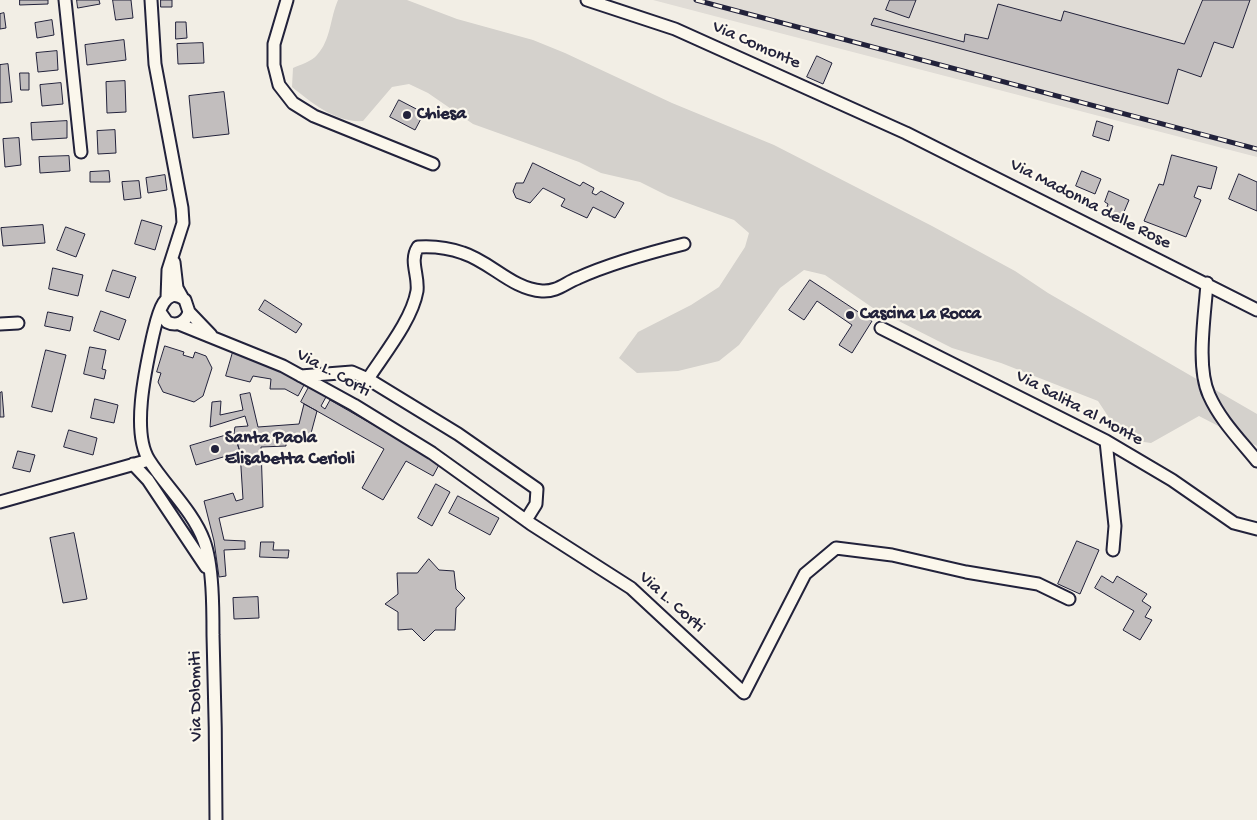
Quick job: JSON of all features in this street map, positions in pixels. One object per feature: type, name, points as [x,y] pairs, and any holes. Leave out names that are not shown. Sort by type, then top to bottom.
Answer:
[{"type":"street","points":[[65,0],[81,152]]},
{"type":"street","points":[[151,0],[155,64],[182,208],[183,223],[168,270],[167,298]]},
{"type":"street","points":[[287,0],[274,44],[274,65],[279,85],[293,103],[314,116],[433,164]]},
{"type":"street","name":"Via Comonte","points":[[587,0],[675,29],[906,133]]},
{"type":"street","name":"Via Madonna delle Rose","points":[[906,133],[1207,283],[1257,310]]},
{"type":"street","points":[[368,379],[411,311],[417,290],[413,255],[418,247],[431,246],[464,253],[528,288],[543,291],[558,289],[578,278],[647,253],[684,244]]},
{"type":"street","points":[[152,341],[188,317],[190,312],[189,305],[177,288],[174,267],[175,251]]},
{"type":"street","points":[[1207,283],[1203,355],[1208,394],[1222,419],[1257,461]]},
{"type":"street","points":[[0,502],[148,460],[142,447],[141,420],[152,341],[161,304],[167,298],[182,297]]},
{"type":"street","points":[[160,312],[162,318],[175,324]]},
{"type":"street","name":"Via L. Corti","points":[[190,312],[213,337]]},
{"type":"street","points":[[0,324],[18,323]]},
{"type":"street","name":"Via L. Corti","points":[[175,324],[213,337],[301,376],[432,453],[526,520],[609,573],[646,600],[744,693],[805,574],[836,548],[892,555],[966,572],[1038,584],[1068,599]]},
{"type":"street","name":"Via Salita al Monte","points":[[881,328],[1106,440],[1172,480],[1234,522],[1257,529]]},
{"type":"street","points":[[301,376],[352,372],[368,379],[458,434],[537,489],[536,504],[526,520]]},
{"type":"street","points":[[1106,440],[1115,526],[1113,550]]},
{"type":"street","name":"Via Dolomiti","points":[[148,460],[186,511],[205,542],[210,572],[214,646],[216,820]]},
{"type":"street","points":[[134,464],[148,480],[210,572]]},
{"type":"shaded area","points":[[338,0],[407,0],[457,19],[533,40],[672,103],[774,145],[1015,271],[1048,293],[1257,414],[1257,446],[1199,416],[1151,443],[1123,439],[1098,401],[1001,363],[952,348],[873,308],[825,275],[804,270],[780,288],[739,345],[719,361],[678,371],[637,373],[619,358],[638,332],[691,305],[719,287],[745,247],[749,233],[734,220],[668,196],[640,182],[601,173],[579,162],[473,124],[428,93],[409,84],[392,87],[363,121],[343,119],[325,111],[292,87],[293,68],[306,63],[322,49],[328,36]]},
{"type":"shaded area","points":[[653,0],[1257,0],[1257,157],[718,17]]},
{"type":"building","points":[[20,0],[48,0],[48,4],[20,5]]},
{"type":"building","points":[[77,0],[99,0],[100,4],[78,8]]},
{"type":"building","points":[[113,0],[131,0],[133,18],[116,20]]},
{"type":"building","points":[[161,0],[172,0],[172,7],[161,7]]},
{"type":"building","points":[[890,0],[916,0],[909,18],[886,10]]},
{"type":"building","points":[[1203,0],[1250,0],[1233,48],[1214,42],[1201,77],[1178,69],[1168,104],[871,25],[874,18],[964,42],[965,34],[988,39],[998,4],[1061,21],[1064,11],[1184,44]]},
{"type":"building","points":[[4,13],[6,28],[0,29],[0,14]]},
{"type":"building","points":[[52,20],[54,35],[37,38],[35,23]]},
{"type":"building","points":[[176,22],[186,22],[187,38],[176,39]]},
{"type":"building","points":[[124,40],[126,60],[87,65],[85,45]]},
{"type":"building","points":[[203,43],[204,63],[178,64],[177,44]]},
{"type":"building","points":[[57,51],[58,70],[38,72],[36,53]]},
{"type":"building","points":[[817,56],[832,63],[823,84],[807,77]]},
{"type":"building","points":[[8,64],[12,102],[0,103],[0,65]]},
{"type":"building","points":[[20,73],[29,73],[29,90],[21,90]]},
{"type":"building","points":[[125,81],[126,112],[107,113],[106,82]]},
{"type":"building","points":[[61,83],[63,104],[42,106],[40,85]]},
{"type":"building","points":[[224,92],[229,134],[193,138],[189,96]]},
{"type":"building","name":"Chiesa","points":[[399,100],[424,113],[415,130],[390,117]]},
{"type":"building","points":[[67,121],[67,138],[32,140],[31,123]]},
{"type":"building","points":[[1097,121],[1113,126],[1109,141],[1093,136]]},
{"type":"building","points":[[115,130],[116,153],[98,154],[97,131]]},
{"type":"building","points":[[19,138],[21,165],[5,167],[3,139]]},
{"type":"building","points":[[1172,155],[1217,167],[1211,189],[1198,186],[1194,197],[1201,200],[1186,237],[1144,221],[1159,184],[1163,185]]},
{"type":"building","points":[[69,156],[70,171],[40,173],[39,157]]},
{"type":"building","points":[[533,163],[580,186],[583,182],[594,188],[592,193],[596,195],[601,191],[624,203],[615,218],[593,207],[587,218],[561,206],[565,199],[543,188],[530,203],[516,198],[513,191],[516,183],[523,183]]},
{"type":"building","points":[[109,171],[110,182],[90,182],[90,172]]},
{"type":"building","points":[[1082,171],[1101,179],[1095,194],[1076,186]]},
{"type":"building","points":[[1239,174],[1257,182],[1257,211],[1229,199]]},
{"type":"building","points":[[165,175],[167,190],[148,193],[146,178]]},
{"type":"building","points":[[139,181],[141,198],[124,200],[122,182]]},
{"type":"building","points":[[1109,191],[1129,200],[1121,219],[1105,212],[1108,204],[1105,202]]},
{"type":"building","points":[[142,220],[162,226],[155,250],[135,244]]},
{"type":"building","points":[[43,225],[45,243],[3,246],[1,228]]},
{"type":"building","points":[[66,227],[85,234],[76,257],[57,250]]},
{"type":"building","points":[[53,268],[83,275],[78,296],[49,289]]},
{"type":"building","points":[[113,270],[136,277],[129,298],[106,291]]},
{"type":"building","name":"Cascina La Rocca","points":[[810,280],[872,321],[852,353],[839,345],[852,325],[817,301],[804,320],[789,310]]},
{"type":"building","points":[[265,300],[302,324],[296,333],[259,310]]},
{"type":"building","points":[[101,311],[126,320],[119,340],[94,331]]},
{"type":"building","points":[[48,312],[73,317],[70,331],[45,326]]},
{"type":"building","points":[[165,346],[184,352],[183,355],[193,358],[195,352],[206,356],[212,368],[203,396],[194,402],[163,392],[158,382],[161,373],[157,372]]},
{"type":"building","points":[[90,347],[106,350],[102,369],[106,370],[104,379],[84,374]]},
{"type":"building","points":[[46,350],[66,355],[52,412],[32,407]]},
{"type":"building","points":[[233,352],[258,359],[304,385],[298,396],[285,389],[270,389],[271,379],[253,376],[250,382],[226,376]]},
{"type":"building","points":[[309,387],[326,397],[321,406],[325,409],[330,400],[440,463],[433,476],[406,461],[383,500],[362,488],[384,449],[301,402]]},
{"type":"building","points":[[2,392],[4,417],[0,417],[0,393]]},
{"type":"building","points":[[250,393],[258,427],[299,424],[304,404],[317,411],[310,437],[286,437],[286,446],[261,447],[263,507],[219,518],[224,540],[245,541],[245,549],[224,550],[226,576],[219,577],[214,541],[204,501],[233,493],[236,501],[243,499],[240,452],[234,433],[235,427],[248,426],[245,416],[210,427],[212,402],[221,401],[220,415],[243,410],[240,395]]},
{"type":"building","points":[[95,399],[118,405],[114,423],[91,418]]},
{"type":"building","points":[[69,430],[97,438],[93,455],[64,447]]},
{"type":"building","name":"Santa Paola Elisabetta Cerioli","points":[[234,433],[240,452],[196,465],[190,446]]},
{"type":"building","points":[[18,451],[35,455],[30,472],[13,468]]},
{"type":"building","points":[[436,484],[450,492],[432,526],[418,518]]},
{"type":"building","points":[[458,496],[499,518],[490,535],[449,513]]},
{"type":"building","points":[[74,533],[87,599],[63,603],[50,538]]},
{"type":"building","points":[[1077,541],[1099,550],[1080,594],[1058,584]]},
{"type":"building","points":[[261,542],[274,542],[273,550],[289,550],[288,558],[260,557]]},
{"type":"building","points":[[429,559],[439,570],[454,571],[456,589],[465,598],[456,608],[455,630],[435,630],[424,641],[412,629],[398,630],[398,612],[385,604],[398,594],[397,573],[417,573]]},
{"type":"building","points":[[1102,576],[1113,583],[1117,576],[1147,594],[1142,601],[1151,607],[1145,617],[1152,620],[1140,640],[1123,630],[1134,611],[1095,588]]},
{"type":"building","points":[[258,597],[259,618],[234,619],[233,598]]},
{"type":"railway","points":[[696,0],[1257,149]]},
{"type":"place","name":"Chiesa","points":[[407,115]]},
{"type":"place","name":"Cascina La Rocca","points":[[850,315]]},
{"type":"place","name":"Santa Paola Elisabetta Cerioli","points":[[215,449]]}]
